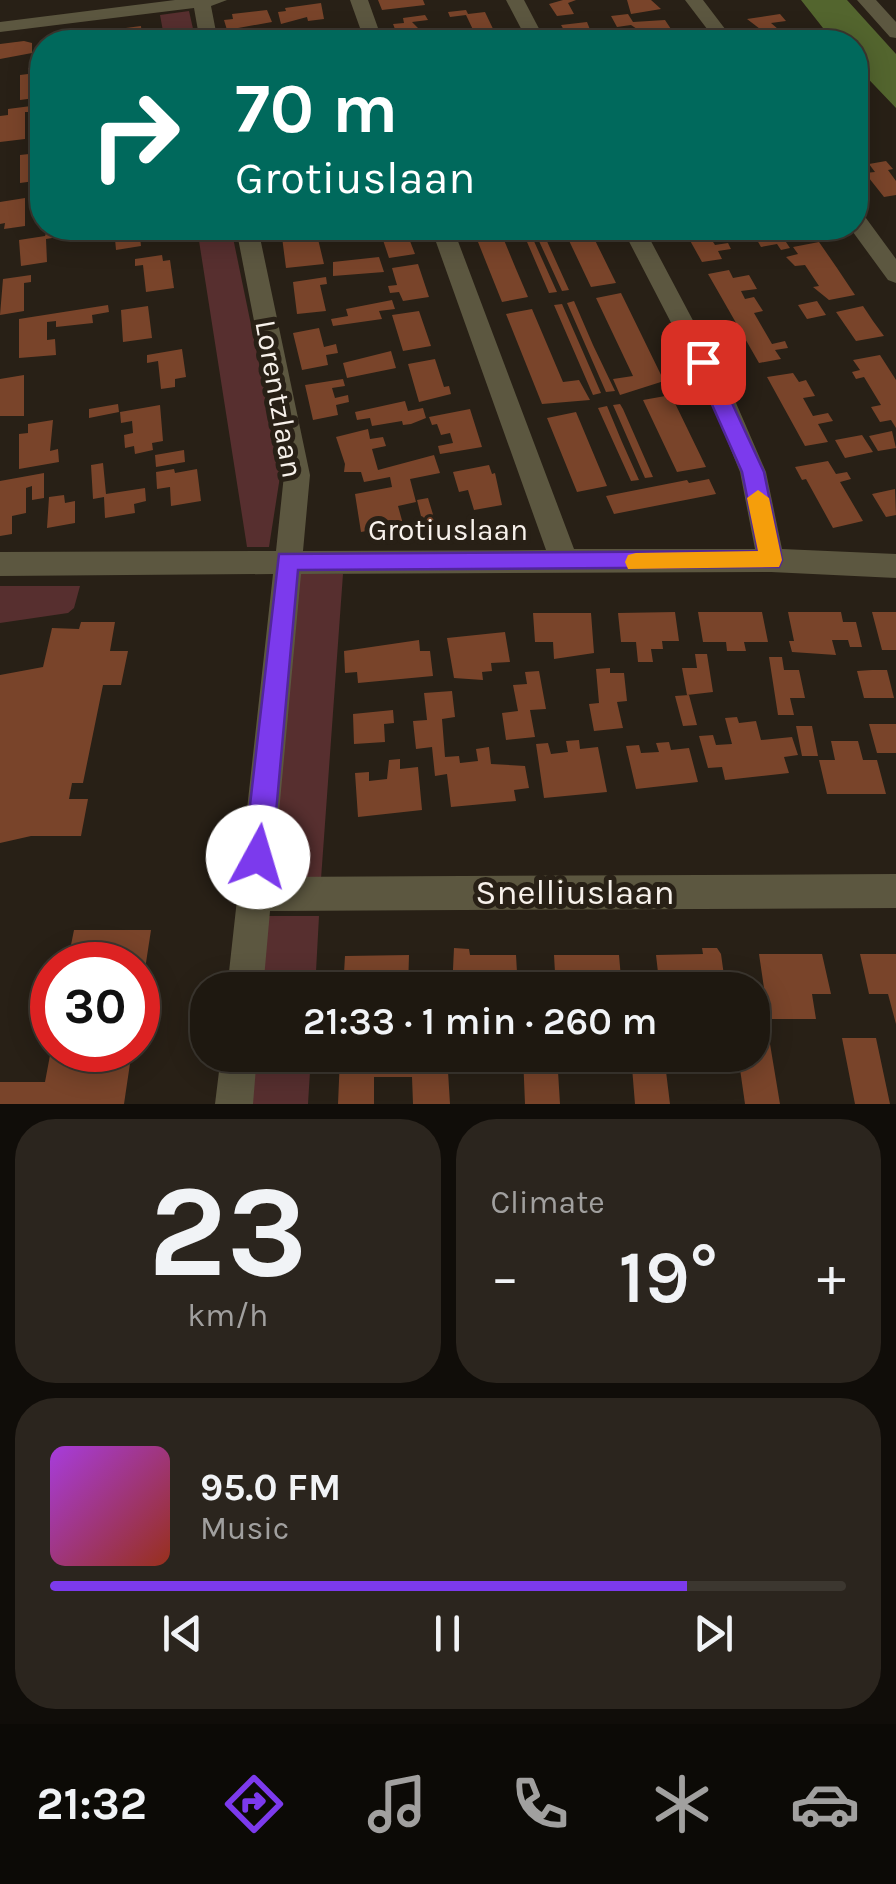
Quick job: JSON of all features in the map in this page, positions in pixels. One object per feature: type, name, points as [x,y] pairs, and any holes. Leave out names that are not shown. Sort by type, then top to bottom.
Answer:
[{"type":"street","points":[[358,0],[369,30]]},
{"type":"street","points":[[516,0],[532,30]]},
{"type":"street","points":[[694,0],[717,30]]},
{"type":"street","points":[[866,0],[896,33]]},
{"type":"street","points":[[0,27],[207,1],[208,30]]},
{"type":"street","points":[[868,237],[896,275]]},
{"type":"street","name":"Lorentzlaan","points":[[247,972],[297,475],[249,240]]},
{"type":"street","points":[[446,240],[566,563]]},
{"type":"street","points":[[639,240],[720,396],[753,472],[771,560]]},
{"type":"street","name":"Grotiuslaan","points":[[0,564],[771,560],[896,566]]},
{"type":"street","name":"Snelliuslaan","points":[[254,894],[896,891]]},
{"type":"street","points":[[234,1104],[237,1072]]},
{"type":"shaded area","points":[[801,0],[847,0],[896,54],[896,108],[868,79],[868,30],[825,30]]},
{"type":"shaded area","points":[[189,11],[193,30],[163,30],[160,15]]},
{"type":"shaded area","points":[[199,240],[233,240],[281,470],[269,547],[247,547]]},
{"type":"shaded area","points":[[297,574],[343,574],[321,879],[267,879]]},
{"type":"shaded area","points":[[0,586],[80,586],[74,608],[68,613],[0,623]]},
{"type":"shaded area","points":[[264,916],[319,916],[316,972],[259,972]]},
{"type":"shaded area","points":[[251,1072],[310,1072],[308,1104],[248,1104]]},
{"type":"building","points":[[378,0],[423,0],[425,5],[382,10]]},
{"type":"building","points":[[576,0],[568,3],[574,14],[557,16],[549,4]]},
{"type":"building","points":[[627,0],[651,0],[661,9],[631,14]]},
{"type":"building","points":[[321,3],[324,19],[308,21],[307,17],[281,24],[278,12],[286,11],[285,8]]},
{"type":"building","points":[[267,10],[272,22],[227,30],[224,20],[233,19],[232,14]]},
{"type":"building","points":[[448,12],[485,12],[494,30],[473,30],[466,15],[450,17]]},
{"type":"building","points":[[628,14],[633,22],[665,20],[671,29],[617,27],[611,16]]},
{"type":"building","points":[[780,14],[786,21],[771,23],[779,30],[761,30],[747,19]]},
{"type":"building","points":[[425,15],[428,20],[412,22],[420,30],[395,30],[393,24],[404,23],[403,18]]},
{"type":"building","points":[[587,22],[590,30],[564,30],[561,25]]},
{"type":"building","points":[[30,42],[30,53],[0,59],[0,44]]},
{"type":"building","points":[[28,68],[30,99],[20,100],[20,75],[28,74]]},
{"type":"building","points":[[30,106],[30,112],[25,112],[25,139],[0,142],[0,116],[8,115],[8,109]]},
{"type":"building","points":[[29,148],[30,182],[20,183],[20,155],[29,154]]},
{"type":"building","points":[[886,161],[893,169],[888,170],[896,181],[896,195],[884,197],[868,177],[868,173],[875,172],[869,164]]},
{"type":"building","points":[[25,198],[25,226],[4,229],[5,223],[0,224],[0,202]]},
{"type":"building","points":[[19,240],[46,240],[47,262],[21,266]]},
{"type":"building","points":[[115,240],[140,240],[141,246],[116,250]]},
{"type":"building","points":[[282,240],[318,240],[324,264],[286,268]]},
{"type":"building","points":[[383,240],[410,240],[415,254],[389,258]]},
{"type":"building","points":[[477,240],[504,240],[528,297],[502,302]]},
{"type":"building","points":[[526,240],[533,240],[557,292],[549,293]]},
{"type":"building","points":[[539,240],[546,240],[569,290],[562,291]]},
{"type":"building","points":[[569,240],[595,240],[616,283],[591,287]]},
{"type":"building","points":[[690,240],[712,240],[715,245],[728,243],[731,249],[718,251],[722,259],[702,262]]},
{"type":"building","points":[[757,240],[785,240],[790,248],[781,250],[777,244],[761,247]]},
{"type":"building","points":[[819,242],[855,295],[829,300],[813,287],[819,286],[805,265],[795,266],[786,257],[798,254],[793,247]]},
{"type":"building","points":[[162,255],[163,261],[170,260],[174,288],[146,292],[143,265],[135,266],[135,259]]},
{"type":"building","points":[[379,257],[384,272],[333,276],[333,262]]},
{"type":"building","points":[[418,264],[429,297],[403,301],[399,292],[390,293],[388,286],[397,285],[392,268]]},
{"type":"building","points":[[729,270],[733,278],[749,275],[757,289],[741,291],[745,299],[754,297],[763,311],[754,313],[772,344],[785,341],[788,348],[775,350],[781,359],[759,363],[708,274]]},
{"type":"building","points":[[31,275],[31,282],[24,283],[24,311],[0,315],[3,279]]},
{"type":"building","points":[[326,277],[327,284],[320,285],[326,311],[297,314],[293,282]]},
{"type":"building","points":[[621,293],[664,381],[620,395],[613,379],[633,376],[596,298]]},
{"type":"building","points":[[392,300],[395,309],[379,311],[382,319],[333,326],[331,319],[348,316],[346,309]]},
{"type":"building","points":[[574,301],[615,391],[606,392],[567,303]]},
{"type":"building","points":[[817,301],[826,315],[807,319],[798,305]]},
{"type":"building","points":[[562,304],[601,393],[593,395],[554,305]]},
{"type":"building","points":[[108,305],[109,312],[92,315],[93,323],[56,327],[56,321],[47,322],[47,340],[55,339],[56,355],[19,358],[19,319]]},
{"type":"building","points":[[148,306],[152,338],[123,342],[121,310]]},
{"type":"building","points":[[863,306],[884,336],[856,341],[836,312]]},
{"type":"building","points":[[532,309],[563,382],[579,380],[590,400],[542,404],[506,314]]},
{"type":"building","points":[[419,311],[431,346],[403,351],[392,315]]},
{"type":"building","points":[[319,328],[324,347],[336,344],[338,353],[326,355],[328,365],[302,370],[293,333]]},
{"type":"building","points":[[182,349],[186,377],[175,379],[175,387],[161,389],[158,361],[147,363],[147,355]]},
{"type":"building","points":[[391,351],[396,368],[347,378],[343,363]]},
{"type":"building","points":[[880,355],[896,380],[896,428],[891,420],[880,422],[871,407],[881,405],[864,377],[856,379],[852,372],[860,370],[853,360]]},
{"type":"building","points":[[435,359],[444,387],[449,386],[451,394],[419,402],[408,364]]},
{"type":"building","points":[[793,373],[799,382],[806,380],[815,396],[803,398],[813,416],[828,413],[833,421],[818,424],[828,442],[805,446],[767,377]]},
{"type":"building","points":[[24,375],[24,416],[0,416],[0,379]]},
{"type":"building","points":[[343,379],[345,386],[332,388],[335,398],[348,395],[349,402],[336,405],[338,415],[313,420],[305,385]]},
{"type":"building","points":[[671,395],[706,467],[677,472],[643,400]]},
{"type":"building","points":[[405,401],[408,411],[423,408],[426,418],[411,424],[403,425],[402,421],[372,426],[370,418],[357,420],[355,412]]},
{"type":"building","points":[[118,404],[119,412],[89,418],[89,409]]},
{"type":"building","points":[[620,404],[653,477],[645,478],[613,405]]},
{"type":"building","points":[[160,405],[163,441],[152,443],[153,450],[135,454],[134,446],[125,448],[124,435],[133,433],[132,421],[121,423],[120,412]]},
{"type":"building","points":[[607,406],[639,480],[631,481],[598,408]]},
{"type":"building","points":[[470,409],[482,447],[440,454],[438,446],[453,443],[450,433],[441,435],[429,417]]},
{"type":"building","points":[[576,412],[607,486],[577,492],[547,418]]},
{"type":"building","points":[[53,420],[50,451],[58,449],[59,462],[19,469],[19,434],[28,433],[28,424]]},
{"type":"building","points":[[368,429],[370,439],[383,437],[386,446],[372,449],[378,470],[434,455],[440,473],[410,479],[416,502],[398,506],[403,524],[361,532],[355,494],[392,487],[390,477],[364,482],[361,472],[344,472],[336,437]]},
{"type":"building","points":[[892,431],[896,448],[878,451],[869,436]]},
{"type":"building","points":[[862,435],[873,452],[845,458],[835,440]]},
{"type":"building","points":[[184,450],[185,462],[156,467],[155,455]]},
{"type":"building","points":[[828,461],[836,474],[847,472],[851,479],[840,482],[863,521],[833,528],[795,467]]},
{"type":"building","points":[[103,463],[106,494],[145,488],[146,501],[134,504],[135,513],[105,518],[104,497],[93,499],[91,465]]},
{"type":"building","points":[[489,465],[495,473],[502,505],[474,510],[468,490],[459,492],[453,472]]},
{"type":"building","points":[[174,469],[175,473],[197,469],[201,501],[171,506],[170,487],[157,489],[156,472]]},
{"type":"building","points":[[44,473],[44,498],[32,500],[32,486],[26,488],[26,513],[12,516],[12,534],[0,536],[0,481]]},
{"type":"building","points":[[709,479],[716,494],[614,514],[606,496],[687,480],[689,483]]},
{"type":"building","points":[[895,489],[896,515],[886,517],[872,494]]},
{"type":"building","points":[[64,495],[65,503],[75,501],[75,523],[47,528],[49,497]]},
{"type":"building","points":[[428,498],[435,521],[423,524],[417,500]]},
{"type":"building","points":[[675,612],[679,641],[662,641],[663,649],[651,649],[653,662],[638,662],[636,642],[621,642],[618,613]]},
{"type":"building","points":[[698,612],[762,612],[768,642],[744,642],[746,651],[727,651],[726,642],[703,642]]},
{"type":"building","points":[[788,612],[841,612],[843,622],[856,622],[862,647],[850,647],[848,640],[832,640],[836,655],[792,652],[789,641],[794,641]]},
{"type":"building","points":[[872,612],[896,612],[896,650],[882,650]]},
{"type":"building","points":[[533,613],[591,613],[594,653],[554,659],[553,642],[535,642]]},
{"type":"building","points":[[81,622],[115,622],[110,651],[128,651],[121,685],[103,685],[83,783],[72,783],[69,799],[88,799],[81,836],[31,836],[0,843],[0,675],[43,667],[52,628],[79,629]]},
{"type":"building","points":[[505,632],[510,662],[491,663],[492,671],[482,672],[483,680],[454,678],[447,638]]},
{"type":"building","points":[[419,640],[420,651],[430,651],[433,676],[358,683],[357,672],[345,673],[344,651]]},
{"type":"building","points":[[695,654],[707,654],[713,692],[687,695],[682,668],[697,668]]},
{"type":"building","points":[[769,657],[782,657],[784,670],[799,670],[805,698],[790,698],[794,715],[778,715]]},
{"type":"building","points":[[610,668],[610,673],[624,673],[627,701],[617,702],[623,728],[594,731],[589,704],[599,703],[596,669]]},
{"type":"building","points":[[887,670],[894,698],[864,698],[857,671]]},
{"type":"building","points":[[539,671],[546,709],[530,710],[535,737],[506,740],[502,713],[518,711],[513,685],[527,684],[525,672]]},
{"type":"building","points":[[452,691],[455,717],[442,719],[445,757],[459,756],[460,763],[478,761],[476,749],[489,747],[491,764],[525,766],[529,788],[514,790],[516,801],[451,807],[447,774],[435,776],[432,747],[416,749],[413,721],[427,720],[424,693]]},
{"type":"building","points":[[689,695],[697,725],[683,726],[675,696]]},
{"type":"building","points":[[393,710],[394,723],[384,724],[385,742],[354,744],[353,714]]},
{"type":"building","points":[[737,717],[739,723],[756,721],[761,740],[792,737],[798,755],[784,757],[789,773],[725,780],[722,767],[708,768],[699,736],[713,735],[716,745],[732,744],[725,718]]},
{"type":"building","points":[[869,724],[896,724],[896,753],[877,753]]},
{"type":"building","points":[[796,726],[812,726],[818,756],[802,756]]},
{"type":"building","points":[[579,740],[580,749],[598,747],[607,792],[544,798],[536,744],[548,743],[551,754],[568,752],[566,741]]},
{"type":"building","points":[[831,741],[858,741],[863,760],[877,760],[886,794],[827,794],[819,760],[835,760]]},
{"type":"building","points":[[669,742],[671,750],[689,748],[698,782],[636,789],[626,746],[639,745],[641,753],[659,752],[656,743]]},
{"type":"building","points":[[400,759],[400,769],[418,767],[422,810],[358,817],[355,773],[369,772],[369,781],[387,779],[389,760]]},
{"type":"building","points":[[74,930],[151,930],[149,942],[72,942]]},
{"type":"building","points":[[454,948],[469,949],[470,955],[516,955],[517,972],[453,972]]},
{"type":"building","points":[[702,948],[717,948],[724,972],[658,972],[656,955],[703,954]]},
{"type":"building","points":[[759,954],[822,954],[831,994],[812,994],[816,1019],[770,1019],[770,972],[762,972]]},
{"type":"building","points":[[860,954],[896,954],[896,1024],[888,994],[869,994]]},
{"type":"building","points":[[409,955],[409,972],[344,972],[345,956]]},
{"type":"building","points":[[554,955],[619,955],[620,972],[555,972]]},
{"type":"building","points":[[842,1038],[876,1038],[890,1104],[855,1104]]},
{"type":"building","points":[[770,1044],[780,1104],[745,1104],[740,1072],[770,1072]]},
{"type":"building","points":[[47,1072],[129,1072],[124,1104],[0,1104],[0,1082],[45,1082]]},
{"type":"building","points":[[339,1072],[448,1072],[450,1104],[413,1104],[412,1077],[374,1077],[374,1104],[338,1104]]},
{"type":"building","points":[[524,1072],[558,1072],[560,1104],[525,1104]]},
{"type":"building","points":[[632,1072],[666,1072],[670,1104],[635,1104]]},
{"type":"slow traffic","points":[[636,562],[771,560],[758,498]]},
{"type":"route","points":[[258,857],[288,561],[771,560],[753,472],[703,362]]}]
